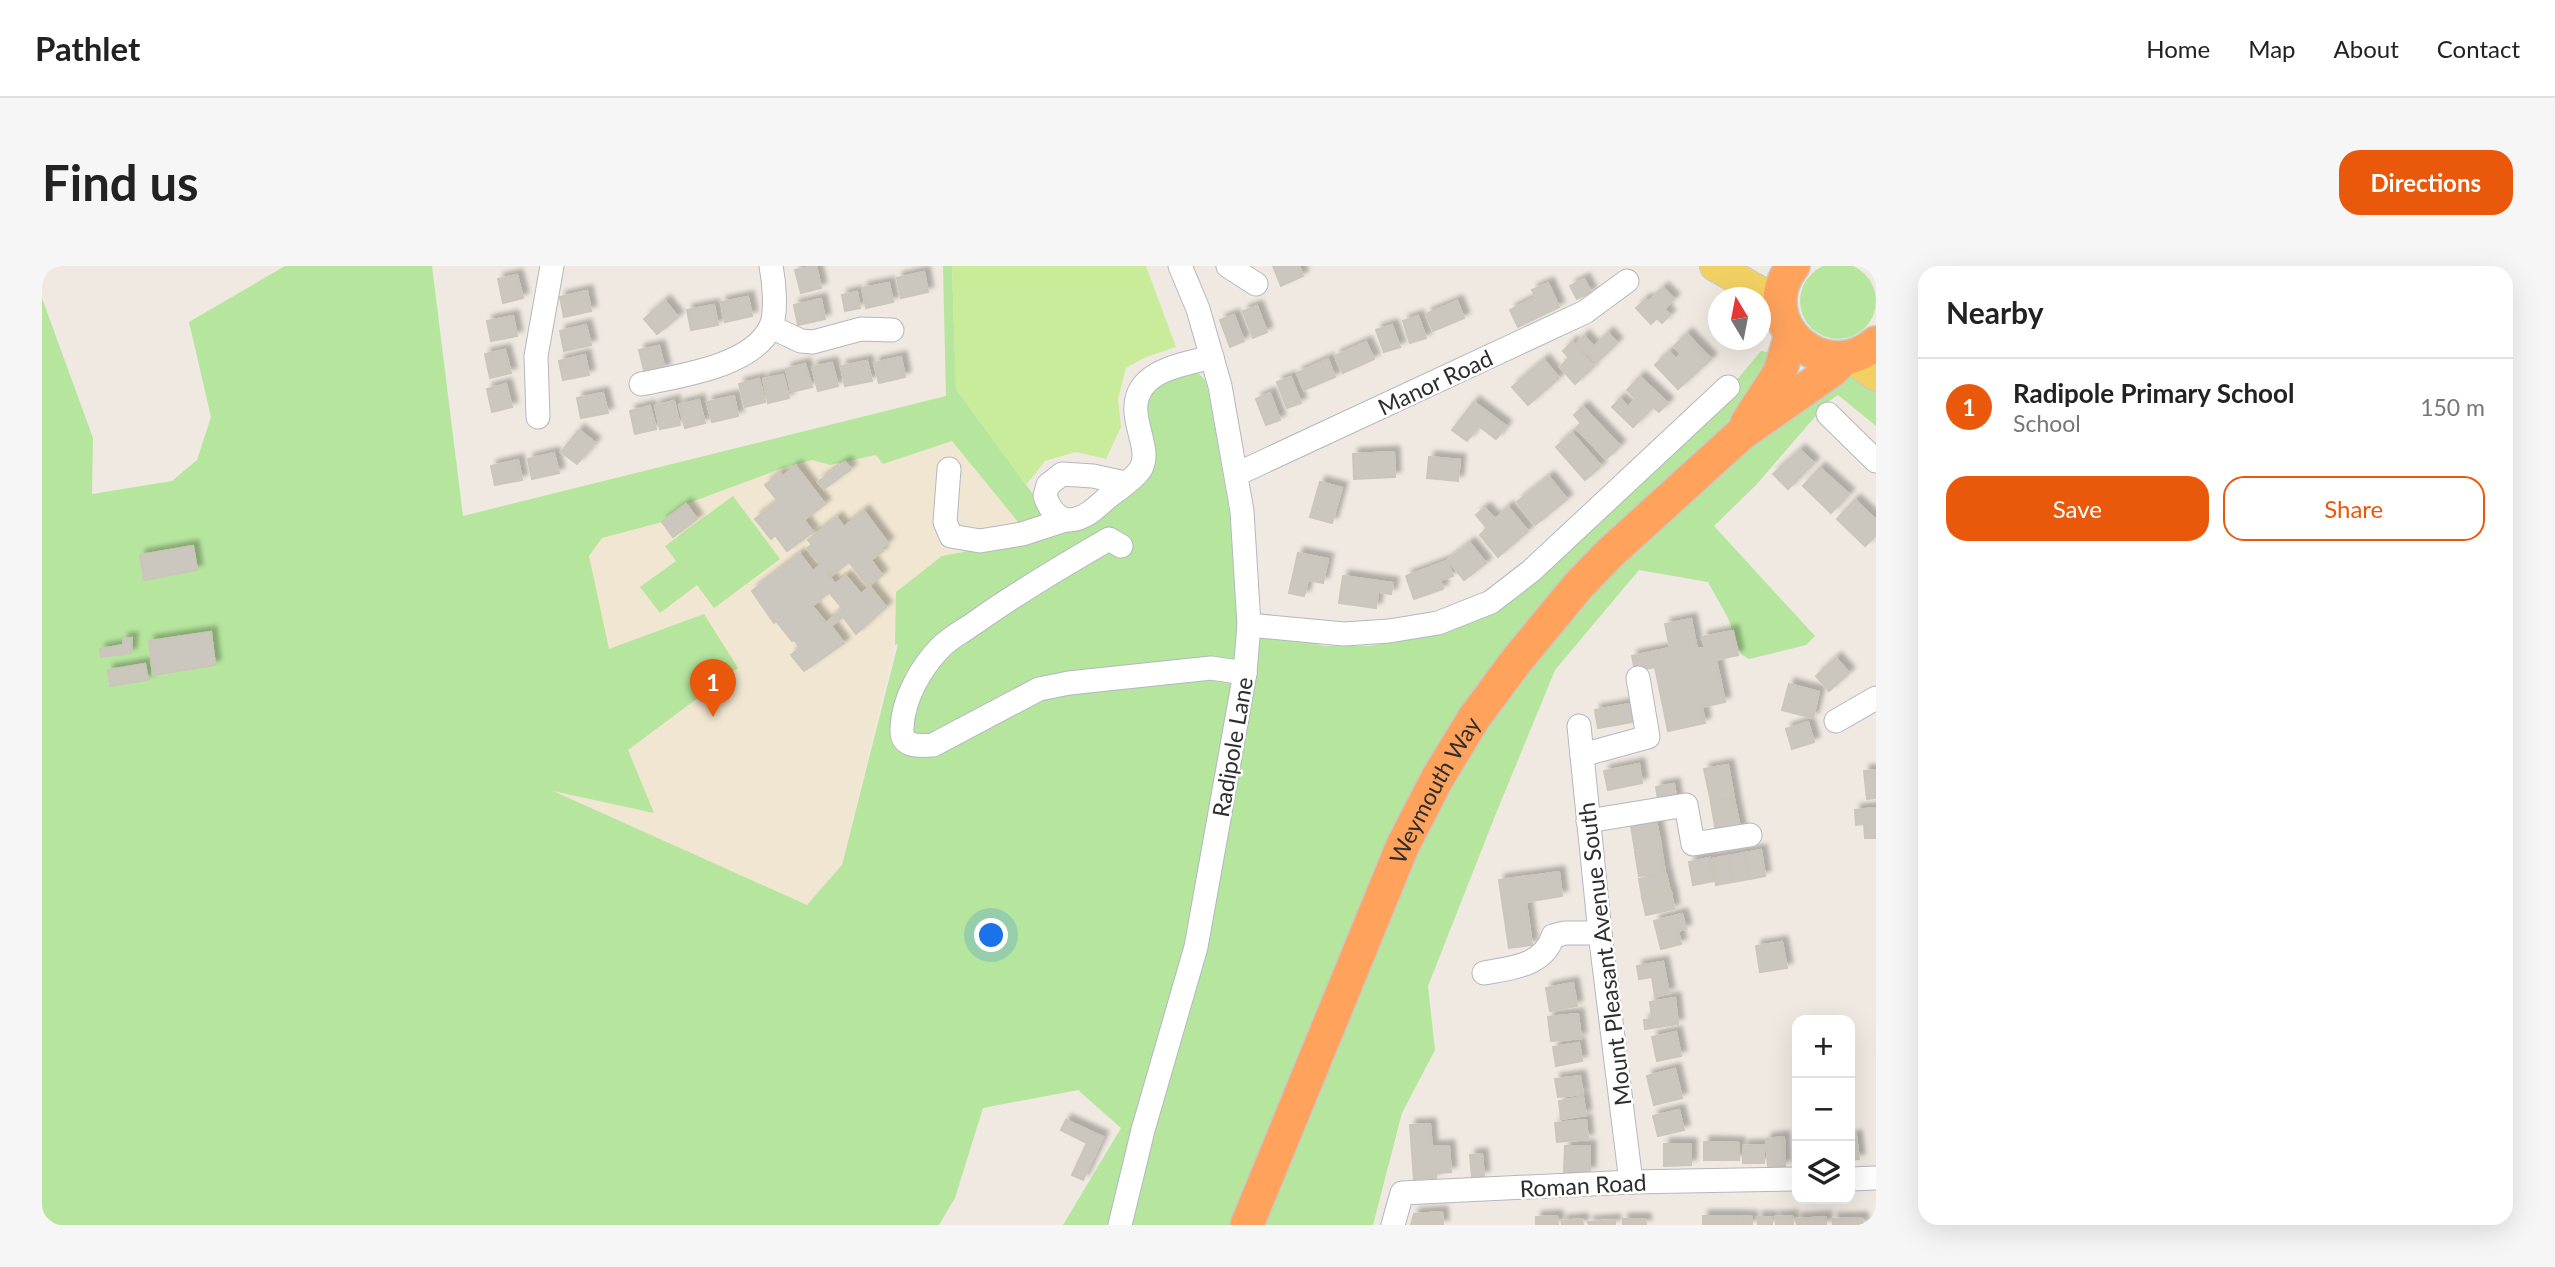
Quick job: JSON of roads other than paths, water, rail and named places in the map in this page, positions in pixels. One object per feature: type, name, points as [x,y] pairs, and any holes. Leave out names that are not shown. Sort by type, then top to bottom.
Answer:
[{"type":"highway","points":[[1793,266],[1782,288],[1780,303],[1785,325],[1791,335],[1804,348],[1820,356],[1861,358]]},
{"type":"highway","name":"Weymouth Way","points":[[1741,434],[1780,372],[1791,335]]},
{"type":"highway","name":"Weymouth Way","points":[[1247,1225],[1403,845],[1455,748],[1517,660],[1578,586],[1673,494],[1741,434],[1831,371],[1861,358]]},
{"type":"main road","points":[[1715,266],[1780,303]]},
{"type":"street","points":[[538,418],[536,356],[552,266]]},
{"type":"street","points":[[641,384],[733,360],[761,343],[771,327],[774,280],[771,266]]},
{"type":"street","name":"Radipole Lane","points":[[1120,1225],[1143,1130],[1196,947],[1245,673],[1249,625],[1246,550],[1237,474],[1220,386],[1198,309],[1182,266]]},
{"type":"street","points":[[1228,266],[1256,284]]},
{"type":"street","name":"Manor Road","points":[[1237,474],[1585,312],[1628,281]]},
{"type":"street","points":[[771,327],[795,339],[813,342],[861,329],[892,330]]},
{"type":"street","points":[[949,469],[945,522],[951,536],[980,541],[1022,534],[1088,514],[1141,469],[1144,458],[1135,405],[1144,384],[1173,367],[1212,357]]},
{"type":"street","points":[[1249,625],[1344,634],[1390,631],[1437,623],[1491,602],[1531,571],[1728,387]]},
{"type":"street","points":[[1828,414],[1876,461]]},
{"type":"street","points":[[1065,520],[1056,514],[1045,496],[1048,485],[1054,478],[1062,474],[1074,474],[1125,483]]},
{"type":"street","points":[[1121,546],[1109,539],[992,611],[942,646],[916,680],[902,727],[902,736],[907,743],[916,746],[933,745],[1039,689],[1069,683],[1211,668],[1245,673]]},
{"type":"street","points":[[1582,755],[1648,737],[1638,678]]},
{"type":"street","points":[[1836,721],[1876,698]]},
{"type":"street","name":"Mount Pleasant Avenue South","points":[[1579,726],[1600,933],[1631,1182]]},
{"type":"street","points":[[1588,821],[1686,805],[1693,844],[1750,835]]},
{"type":"street","points":[[1484,973],[1514,968],[1539,958],[1550,949],[1553,936],[1565,933],[1600,933]]},
{"type":"street","points":[[1855,1179],[1876,1178]]},
{"type":"street","name":"Roman Road","points":[[1393,1225],[1402,1193],[1631,1182],[1792,1179]]},
{"type":"place","name":"Radipole Primary School","points":[[713,717]]}]
